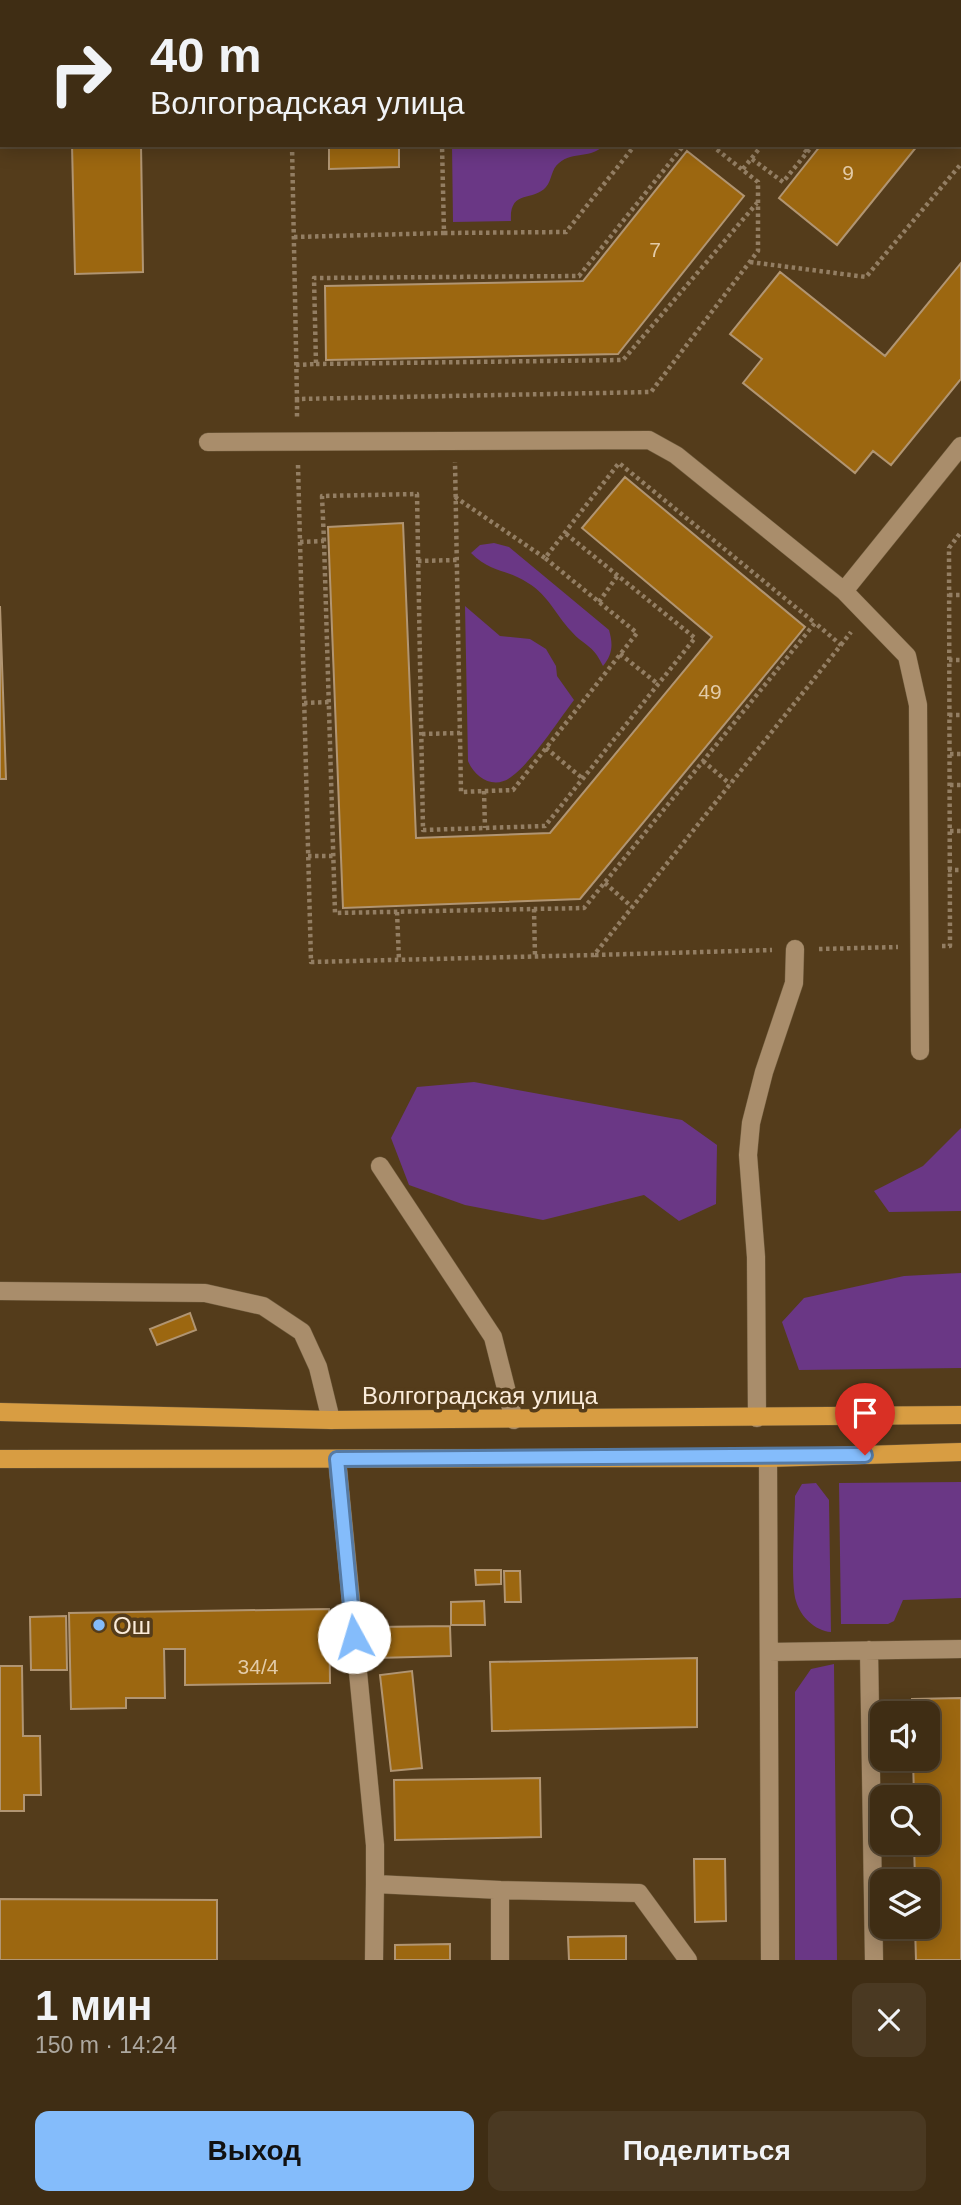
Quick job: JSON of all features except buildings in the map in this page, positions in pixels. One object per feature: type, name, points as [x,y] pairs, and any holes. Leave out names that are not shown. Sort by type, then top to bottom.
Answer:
[{"type":"main road","name":"Волгоградская улица","points":[[0,1412],[331,1420],[961,1415]]},
{"type":"main road","points":[[0,1460],[768,1458],[961,1452]]},
{"type":"street","points":[[208,442],[649,440],[676,455],[844,591],[907,656],[918,705],[920,1051]]},
{"type":"street","points":[[844,591],[961,446]]},
{"type":"street","points":[[757,1418],[757,1256],[748,1155],[751,1123],[764,1072],[794,983],[795,949]]},
{"type":"street","points":[[380,1166],[493,1337],[514,1420]]},
{"type":"street","points":[[0,1291],[205,1293],[264,1306],[302,1332],[318,1367],[331,1420]]},
{"type":"street","points":[[768,1458],[770,1960]]},
{"type":"street","points":[[337,1459],[375,1844],[374,1960]]},
{"type":"street","points":[[769,1651],[961,1649]]},
{"type":"street","points":[[869,1650],[874,1960]]},
{"type":"street","points":[[374,1884],[639,1893],[688,1960]]},
{"type":"street","points":[[500,1890],[500,1960]]},
{"type":"path","points":[[292,147],[311,962],[950,946],[949,548],[961,532]]},
{"type":"path","points":[[442,147],[444,233]]},
{"type":"path","points":[[294,237],[566,232],[633,147]]},
{"type":"path","points":[[316,364],[314,278],[579,276],[682,147]]},
{"type":"path","points":[[297,398],[651,392],[758,251],[758,182],[714,147]]},
{"type":"path","points":[[743,170],[761,147]]},
{"type":"path","points":[[801,147],[807,152]]},
{"type":"path","points":[[752,159],[783,182],[811,147]]},
{"type":"path","points":[[749,262],[866,277],[961,164]]},
{"type":"path","points":[[296,365],[623,360],[758,203]]},
{"type":"path","points":[[454,441],[455,497],[457,560],[461,792],[513,790],[637,633],[545,558],[455,497]]},
{"type":"path","points":[[545,558],[619,463],[841,645],[594,955]]},
{"type":"path","points":[[565,533],[695,638],[545,826],[423,830],[417,494],[322,496],[335,913],[584,908],[815,623]]},
{"type":"path","points":[[300,542],[324,541]]},
{"type":"path","points":[[418,561],[457,560]]},
{"type":"path","points":[[599,602],[618,575]]},
{"type":"path","points":[[949,595],[961,595]]},
{"type":"path","points":[[620,654],[658,684]]},
{"type":"path","points":[[949,660],[961,660]]},
{"type":"path","points":[[304,703],[328,702]]},
{"type":"path","points":[[949,715],[961,715]]},
{"type":"path","points":[[422,734],[460,733]]},
{"type":"path","points":[[546,748],[582,778]]},
{"type":"path","points":[[950,754],[961,754]]},
{"type":"path","points":[[704,761],[730,784]]},
{"type":"path","points":[[950,785],[961,785]]},
{"type":"path","points":[[484,791],[485,828]]},
{"type":"path","points":[[950,831],[961,831]]},
{"type":"path","points":[[308,856],[333,856]]},
{"type":"path","points":[[605,883],[632,907]]},
{"type":"path","points":[[534,909],[535,956]]},
{"type":"path","points":[[397,912],[399,960]]},
{"type":"shaded area","points":[[452,147],[602,147],[559,163],[546,187],[514,204],[511,221],[453,222]]},
{"type":"shaded area","points":[[494,543],[509,547],[609,630],[611,649],[603,666],[592,649],[571,631],[535,588],[492,568],[471,553],[480,545]]},
{"type":"shaded area","points":[[465,606],[500,636],[530,639],[546,649],[556,666],[557,676],[574,700],[527,762],[505,781],[492,782],[480,777],[468,761]]},
{"type":"shaded area","points":[[474,1082],[682,1120],[717,1145],[716,1204],[679,1221],[644,1195],[543,1220],[465,1205],[409,1185],[391,1138],[417,1087]]},
{"type":"shaded area","points":[[961,1128],[961,1211],[889,1212],[874,1191],[923,1166]]},
{"type":"shaded area","points":[[961,1273],[961,1368],[799,1370],[782,1322],[804,1298],[904,1276]]},
{"type":"shaded area","points":[[961,1482],[961,1598],[903,1600],[894,1621],[888,1624],[841,1624],[839,1483]]},
{"type":"shaded area","points":[[816,1483],[829,1500],[831,1632],[819,1629],[805,1617],[798,1607],[794,1592],[795,1496],[802,1484]]},
{"type":"shaded area","points":[[834,1664],[837,1960],[795,1960],[795,1692],[811,1669]]},
{"type":"place","name":"Ош","points":[[99,1625]]},
{"type":"route","points":[[354,1637],[337,1459],[768,1458],[865,1455]]}]
